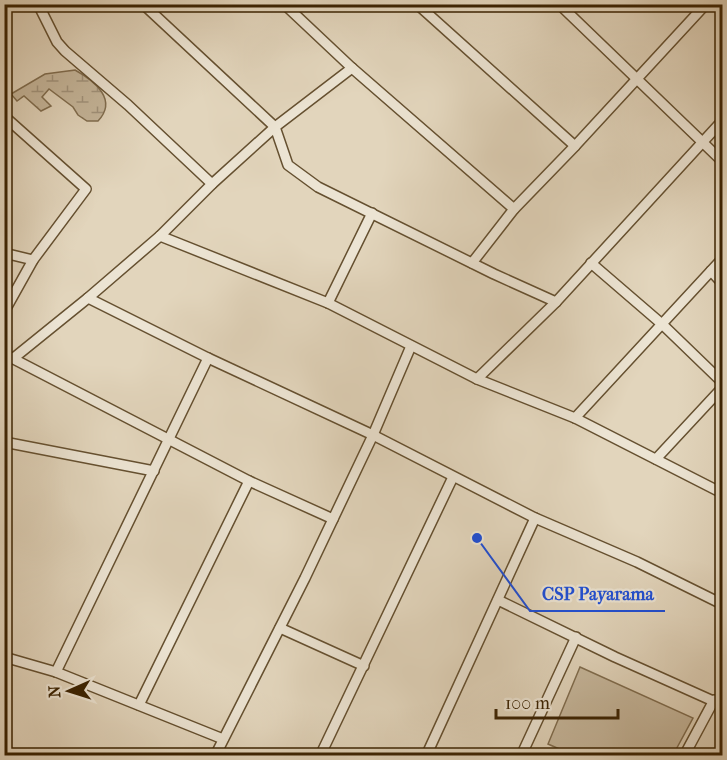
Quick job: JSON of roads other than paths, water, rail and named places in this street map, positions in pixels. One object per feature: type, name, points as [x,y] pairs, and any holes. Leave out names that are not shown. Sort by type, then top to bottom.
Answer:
[{"type":"street","points":[[38,4],[57,42],[212,184]]},
{"type":"street","points":[[142,4],[275,127],[288,165],[318,187],[556,302]]},
{"type":"street","points":[[284,4],[352,68],[513,209]]},
{"type":"street","points":[[417,4],[575,146]]},
{"type":"street","points":[[559,4],[723,161]]},
{"type":"street","points":[[472,263],[513,209],[637,80],[703,6]]},
{"type":"street","points":[[15,357],[160,236],[212,184],[275,127],[352,68]]},
{"type":"street","points":[[4,116],[86,189],[33,260],[4,312]]},
{"type":"street","points":[[477,379],[556,302],[723,121]]},
{"type":"street","points":[[328,303],[372,213]]},
{"type":"street","points":[[160,236],[328,303],[477,379],[575,418],[723,493]]},
{"type":"street","points":[[4,253],[33,260]]},
{"type":"street","points":[[575,418],[723,259]]},
{"type":"street","points":[[591,263],[663,325],[723,382]]},
{"type":"street","points":[[711,272],[723,282]]},
{"type":"street","points":[[88,298],[208,358],[373,435],[535,518],[637,562],[723,604]]},
{"type":"street","points":[[215,756],[333,519],[373,435],[411,346]]},
{"type":"street","points":[[4,354],[15,357],[249,481],[333,519]]},
{"type":"street","points":[[57,672],[208,358]]},
{"type":"street","points":[[656,459],[723,388]]},
{"type":"street","points":[[4,442],[154,471]]},
{"type":"street","points":[[320,756],[453,477]]},
{"type":"street","points":[[139,705],[249,481]]},
{"type":"street","points":[[426,756],[535,518]]},
{"type":"street","points":[[498,600],[718,702],[684,756]]},
{"type":"street","points":[[280,628],[364,666]]},
{"type":"street","points":[[525,754],[576,638]]},
{"type":"street","points":[[4,657],[57,672],[223,739]]},
{"type":"place","name":"CSP Payarama","points":[[477,538]]}]
